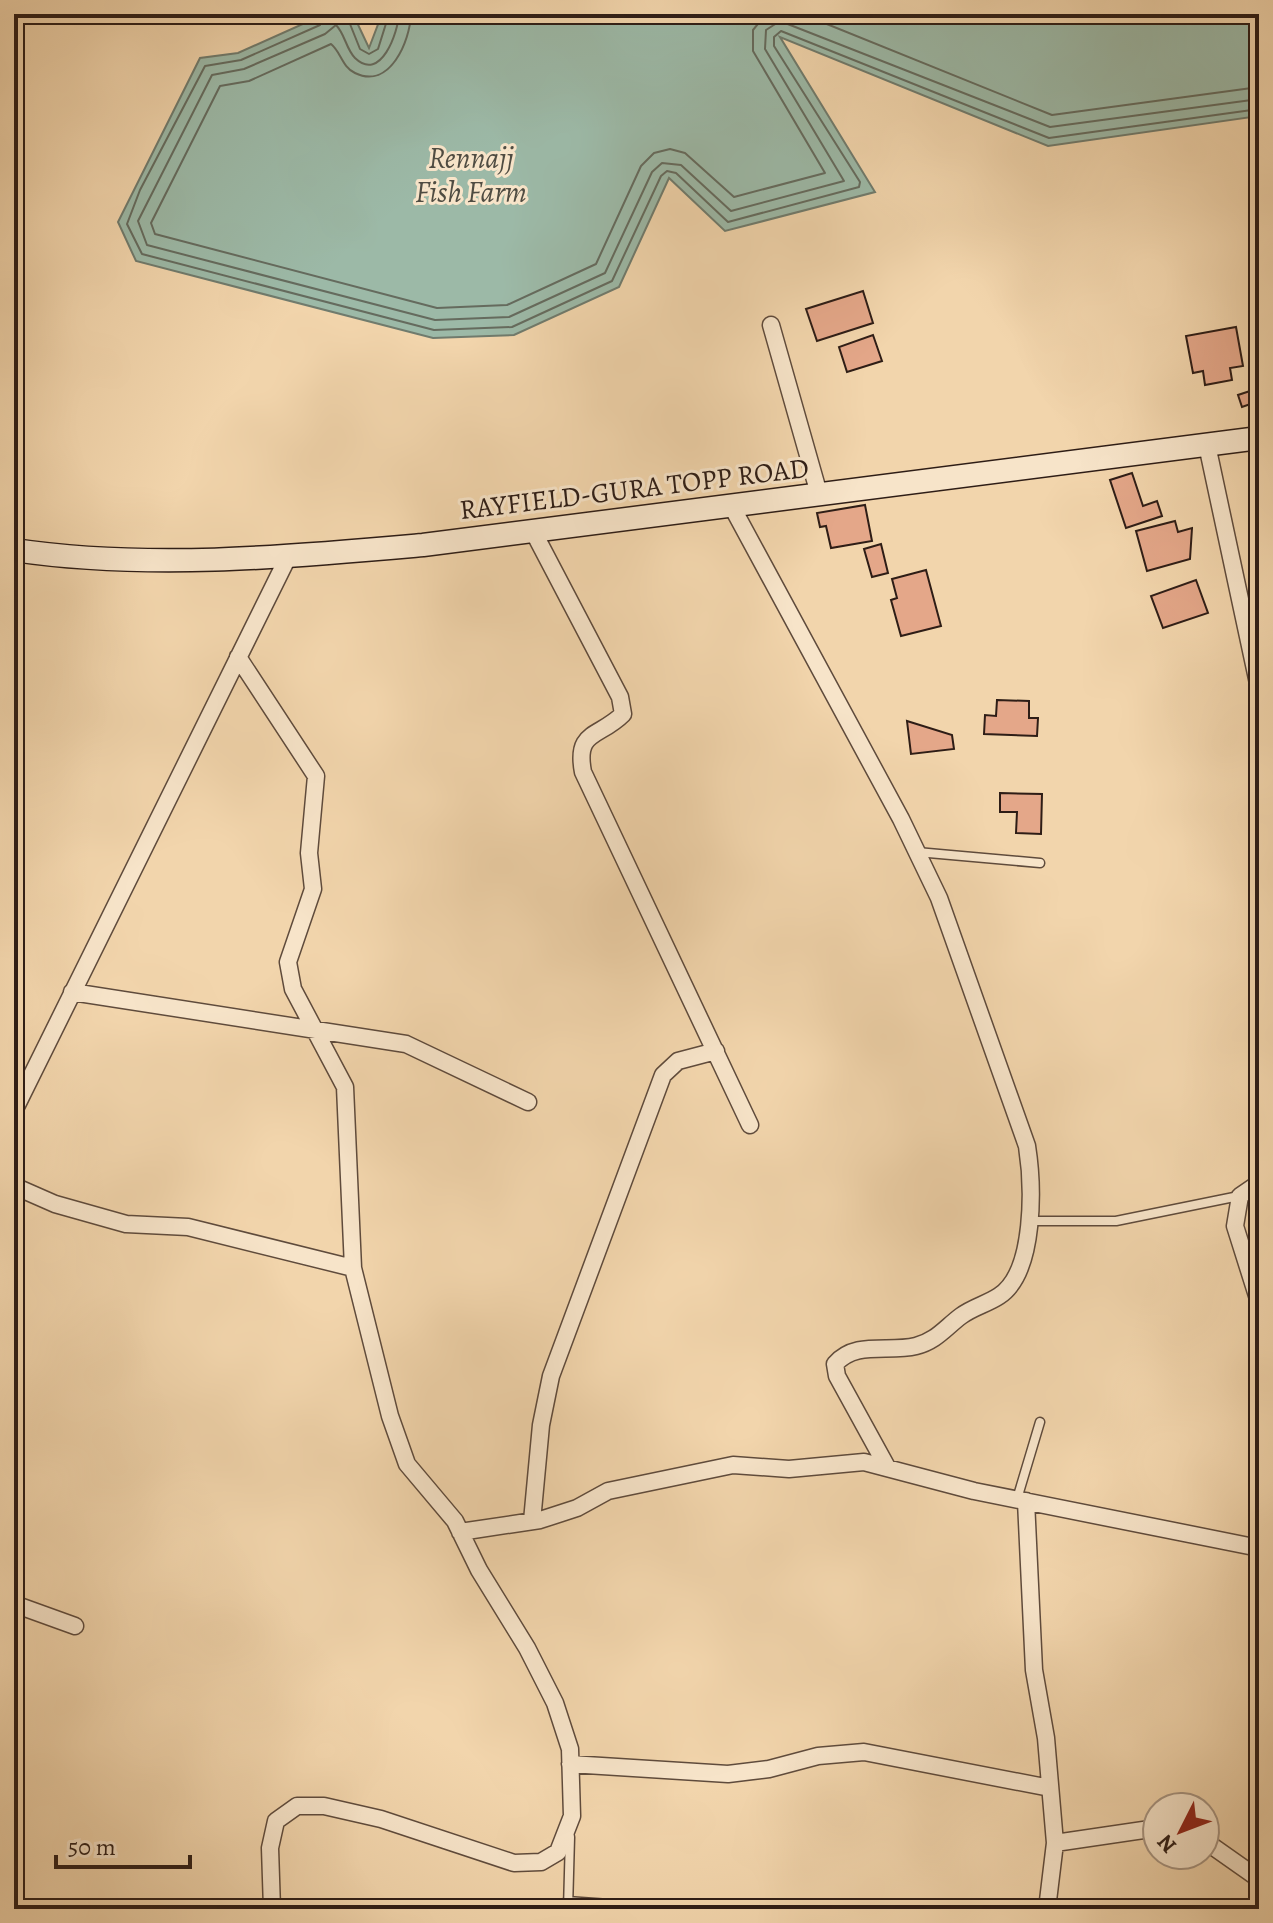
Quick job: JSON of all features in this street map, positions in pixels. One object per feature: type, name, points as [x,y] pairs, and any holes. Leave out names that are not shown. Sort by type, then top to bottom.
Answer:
[{"type":"street","points":[[771,325],[819,494]]},
{"type":"street","name":"RAYFIELD-GURA TOPP ROAD","points":[[14,550],[121,559],[288,557],[533,531],[1259,438]]},
{"type":"street","points":[[1207,445],[1259,688]]},
{"type":"street","points":[[731,505],[939,898],[1027,1146],[1032,1179],[1029,1221],[1023,1254],[1013,1280],[1000,1296],[960,1317],[935,1339],[913,1347],[857,1349],[843,1355],[835,1364],[837,1376],[887,1467]]},
{"type":"street","points":[[533,531],[620,697],[623,714],[610,727],[587,737],[579,751],[583,772],[750,1125]]},
{"type":"street","points":[[14,1111],[288,557]]},
{"type":"street","points":[[238,657],[316,776],[309,853],[313,889],[288,962],[293,989],[345,1087],[353,1268],[368,1337],[407,1464],[460,1532],[555,1703],[570,1749],[572,1816],[558,1852],[541,1862],[514,1863],[381,1819],[324,1806],[297,1806],[276,1821],[270,1848],[272,1909]]},
{"type":"street","points":[[72,992],[406,1044],[528,1102]]},
{"type":"street","points":[[532,1521],[541,1425],[551,1376],[663,1075],[678,1061],[716,1051]]},
{"type":"street","points":[[1259,1183],[1240,1196],[1235,1226],[1259,1302]]},
{"type":"street","points":[[14,1186],[55,1204],[126,1224],[188,1227],[353,1268]]},
{"type":"street","points":[[460,1532],[532,1521],[577,1508],[608,1491],[733,1465],[789,1469],[864,1462],[1022,1500],[1259,1548]]},
{"type":"street","points":[[1022,1500],[1034,1670],[1055,1843],[1047,1909]]},
{"type":"street","points":[[14,1604],[75,1626]]},
{"type":"street","points":[[570,1764],[728,1774],[769,1769],[818,1756],[864,1752],[1050,1788]]},
{"type":"street","points":[[1055,1843],[1141,1830]]},
{"type":"street","points":[[1221,1852],[1259,1879]]},
{"type":"lane","points":[[917,852],[1040,863]]},
{"type":"lane","points":[[1029,1221],[1116,1221],[1240,1196]]},
{"type":"lane","points":[[1022,1500],[1040,1422]]},
{"type":"lane","points":[[572,1816],[568,1905],[680,1909]]},
{"type":"water","name":"Rennajj Fish Farm","points":[[325,14],[353,14],[369,48],[382,14],[1259,14],[1259,116],[1048,146],[780,37],[875,192],[725,231],[669,178],[619,287],[514,335],[433,338],[136,261],[118,222],[200,58],[238,53]]},
{"type":"building","points":[[863,291],[873,323],[817,341],[806,309]]},
{"type":"building","points":[[1236,327],[1243,366],[1230,368],[1232,380],[1205,385],[1203,371],[1193,373],[1186,336]]},
{"type":"building","points":[[873,335],[882,361],[847,372],[839,347]]},
{"type":"building","points":[[1256,389],[1259,401],[1242,407],[1238,395]]},
{"type":"building","points":[[1132,473],[1143,506],[1157,501],[1162,516],[1126,528],[1110,480]]},
{"type":"building","points":[[865,505],[872,541],[831,548],[826,526],[820,527],[817,513]]},
{"type":"building","points":[[1175,521],[1178,532],[1192,528],[1190,559],[1147,571],[1136,531]]},
{"type":"building","points":[[881,544],[888,573],[872,577],[864,549]]},
{"type":"building","points":[[926,570],[941,626],[901,636],[891,600],[897,598],[892,579]]},
{"type":"building","points":[[1196,580],[1208,613],[1163,628],[1151,596]]},
{"type":"building","points":[[997,700],[1029,701],[1029,718],[1038,718],[1037,736],[984,734],[985,715],[996,716]]},
{"type":"building","points":[[907,721],[952,735],[954,749],[911,754]]},
{"type":"building","points":[[1000,793],[1042,794],[1041,834],[1016,833],[1017,812],[1000,812]]}]
